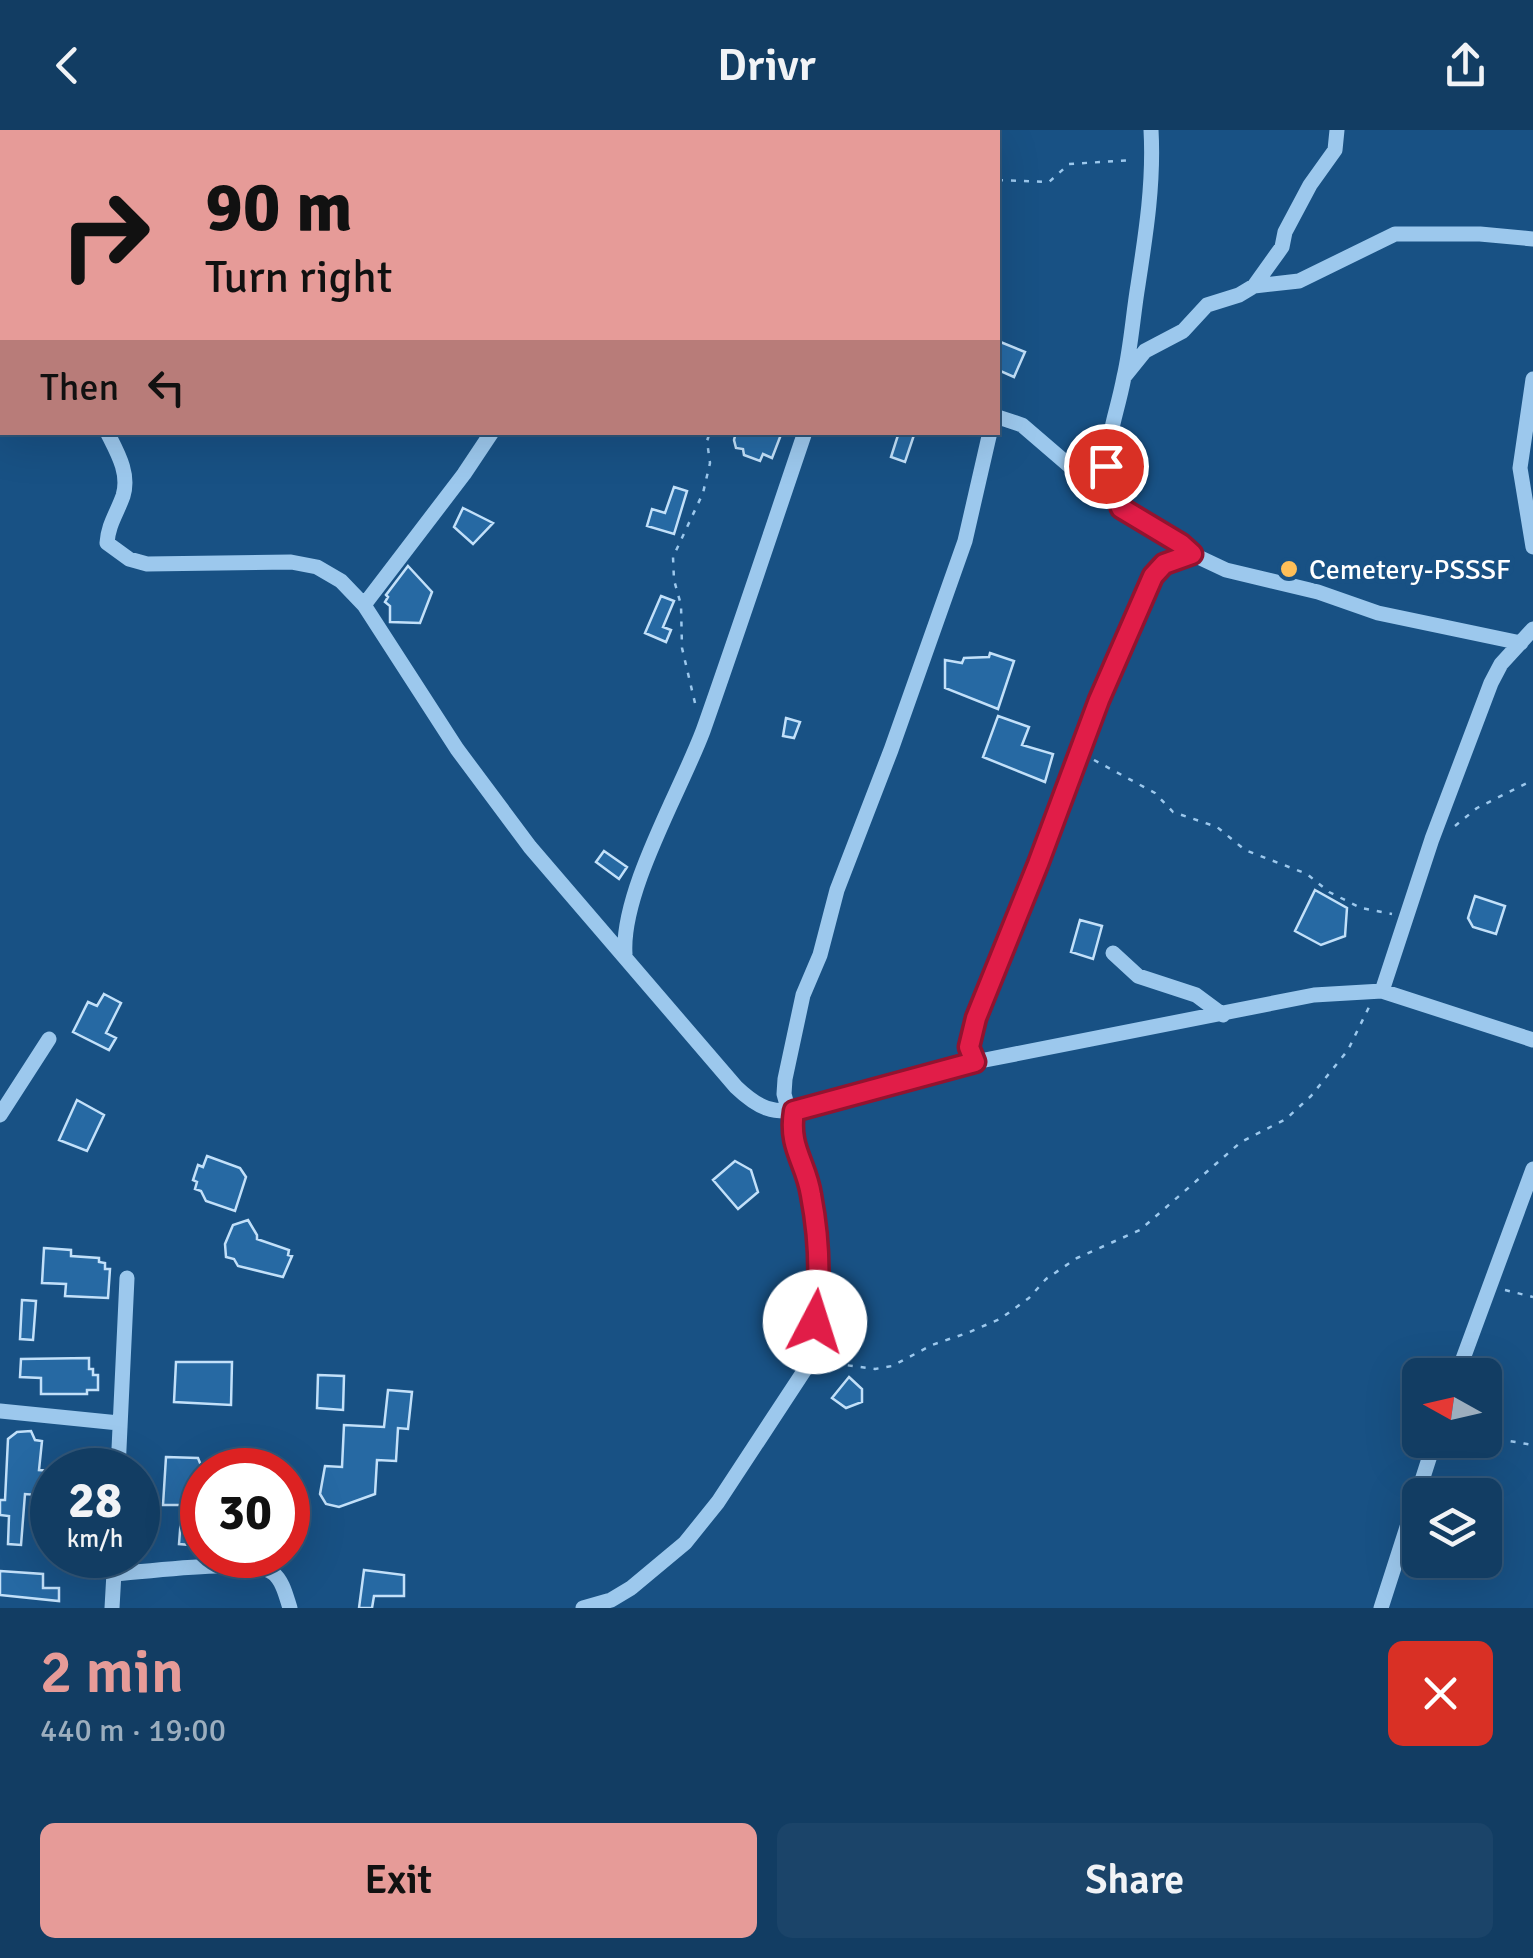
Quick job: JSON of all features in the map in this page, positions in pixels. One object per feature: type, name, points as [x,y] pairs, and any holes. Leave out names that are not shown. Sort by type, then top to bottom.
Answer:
[{"type":"street","points":[[1121,508],[1106,466],[1107,442],[1124,377],[1145,240],[1151,130]]},
{"type":"street","points":[[1254,286],[1282,247],[1285,232],[1310,185],[1336,150],[1337,130]]},
{"type":"street","points":[[1124,377],[1145,351],[1183,331],[1207,305],[1254,286],[1299,281],[1395,234],[1480,234],[1533,239]]},
{"type":"street","points":[[1533,379],[1520,468],[1533,546]]},
{"type":"street","points":[[1000,418],[1022,425],[1121,508],[1192,554],[1244,575],[1318,592],[1378,613],[1521,644]]},
{"type":"street","points":[[108,435],[124,466],[124,494],[108,530],[107,543],[117,553],[147,564],[224,560],[308,564],[328,572],[364,605],[492,798],[568,893],[625,954],[736,1087],[758,1106],[778,1113],[792,1112],[975,1062],[1314,995],[1376,991],[1533,1040]]},
{"type":"street","points":[[364,605],[490,435]]},
{"type":"street","points":[[625,954],[624,935],[632,899],[702,733],[803,435]]},
{"type":"street","points":[[583,1608],[608,1604],[648,1577],[685,1543],[718,1502],[806,1368],[820,1282],[811,1190],[792,1141],[792,1112],[784,1094],[785,1078],[803,996],[820,955],[836,890],[891,750],[965,541],[989,435]]},
{"type":"street","points":[[975,1062],[969,1047],[976,1018],[1099,700],[1153,576],[1164,564],[1192,554]]},
{"type":"street","points":[[1376,991],[1491,683],[1501,664],[1533,629]]},
{"type":"street","points":[[1113,953],[1138,976],[1196,995],[1223,1015]]},
{"type":"street","points":[[0,1115],[49,1039]]},
{"type":"street","points":[[1463,1358],[1533,1169]]},
{"type":"street","points":[[118,1448],[127,1278]]},
{"type":"street","points":[[0,1411],[119,1424]]},
{"type":"street","points":[[1381,1608],[1429,1458]]},
{"type":"street","points":[[160,1571],[232,1566],[266,1570],[276,1575],[290,1608]]},
{"type":"street","points":[[112,1608],[114,1578]]},
{"type":"path","points":[[1000,180],[1048,182],[1069,164],[1152,157]]},
{"type":"path","points":[[702,733],[682,648],[681,605],[673,570],[677,548],[704,492],[710,463],[709,435]]},
{"type":"path","points":[[1079,754],[1112,767],[1156,793],[1173,812],[1217,826],[1246,850],[1307,874],[1329,892],[1360,908],[1406,916]]},
{"type":"path","points":[[1432,839],[1477,808],[1533,780]]},
{"type":"path","points":[[806,1368],[892,1366],[932,1345],[1000,1319],[1077,1258],[1140,1230],[1241,1142],[1286,1119],[1311,1096],[1348,1050],[1376,991]]},
{"type":"path","points":[[1488,1286],[1533,1297]]},
{"type":"path","points":[[1502,1440],[1533,1445]]},
{"type":"building","points":[[1000,342],[1025,352],[1014,377],[1000,371]]},
{"type":"building","points":[[735,435],[781,435],[772,458],[763,454],[760,461],[744,455],[734,440]]},
{"type":"building","points":[[898,435],[914,435],[905,462],[891,457]]},
{"type":"building","points":[[674,487],[687,491],[674,534],[647,526],[652,509],[665,513]]},
{"type":"building","points":[[463,508],[493,523],[473,544],[454,527]]},
{"type":"building","points":[[408,566],[432,592],[420,623],[390,622],[386,595]]},
{"type":"building","points":[[661,596],[674,601],[663,627],[671,630],[666,642],[645,633]]},
{"type":"building","points":[[990,653],[1014,661],[998,709],[945,688],[945,660],[962,663],[964,658],[989,657]]},
{"type":"building","points":[[998,716],[1029,727],[1022,745],[1053,754],[1045,782],[983,757]]},
{"type":"building","points":[[786,718],[800,722],[794,738],[783,736]]},
{"type":"building","points":[[604,851],[627,867],[619,879],[596,862]]},
{"type":"building","points":[[1315,890],[1347,908],[1345,936],[1321,945],[1295,931]]},
{"type":"building","points":[[1475,896],[1505,906],[1496,934],[1473,927],[1468,918]]},
{"type":"building","points":[[1080,920],[1102,926],[1093,959],[1071,952]]},
{"type":"building","points":[[104,994],[121,1003],[106,1033],[116,1038],[109,1050],[73,1032],[88,1002],[97,1006]]},
{"type":"building","points":[[77,1100],[104,1115],[87,1151],[59,1140]]},
{"type":"building","points":[[207,1156],[240,1168],[246,1177],[235,1211],[206,1201],[201,1191],[195,1189],[197,1182],[193,1180],[198,1165],[203,1167]]},
{"type":"building","points":[[735,1161],[751,1170],[758,1192],[738,1209],[713,1180]]},
{"type":"building","points":[[248,1220],[257,1239],[289,1250],[288,1255],[292,1256],[283,1277],[238,1266],[234,1259],[226,1257],[225,1244],[233,1225]]},
{"type":"building","points":[[44,1248],[71,1250],[71,1256],[99,1258],[105,1269],[110,1269],[108,1298],[65,1296],[66,1284],[42,1283]]},
{"type":"building","points":[[22,1300],[36,1301],[33,1340],[20,1339]]},
{"type":"building","points":[[89,1358],[89,1369],[98,1375],[98,1390],[87,1390],[87,1394],[41,1394],[41,1378],[20,1377],[21,1359]]},
{"type":"building","points":[[176,1362],[232,1362],[231,1405],[174,1402]]},
{"type":"building","points":[[318,1375],[344,1376],[343,1410],[317,1408]]},
{"type":"building","points":[[849,1377],[862,1389],[862,1402],[846,1408],[832,1398]]},
{"type":"building","points":[[388,1390],[412,1392],[408,1429],[398,1428],[396,1461],[377,1460],[375,1494],[339,1507],[326,1504],[320,1494],[325,1466],[342,1467],[344,1425],[384,1427]]},
{"type":"building","points":[[31,1431],[35,1440],[42,1441],[41,1448],[30,1448],[30,1494],[25,1494],[21,1545],[8,1544],[9,1516],[0,1515],[0,1500],[5,1500],[8,1439],[17,1432]]},
{"type":"building","points":[[166,1457],[180,1457],[180,1505],[163,1505]]},
{"type":"building","points":[[364,1570],[404,1575],[404,1596],[374,1596],[372,1608],[359,1608]]},
{"type":"building","points":[[0,1571],[30,1573],[30,1578],[43,1578],[43,1588],[59,1588],[59,1601],[0,1595]]},
{"type":"place","name":"Cemetery-PSSSF","points":[[1289,569]]},
{"type":"route","points":[[815,1322],[820,1282],[818,1249],[811,1190],[792,1141],[794,1111],[975,1062],[969,1047],[976,1018],[1099,700],[1153,576],[1176,557],[1192,554],[1121,508],[1106,466]]}]
